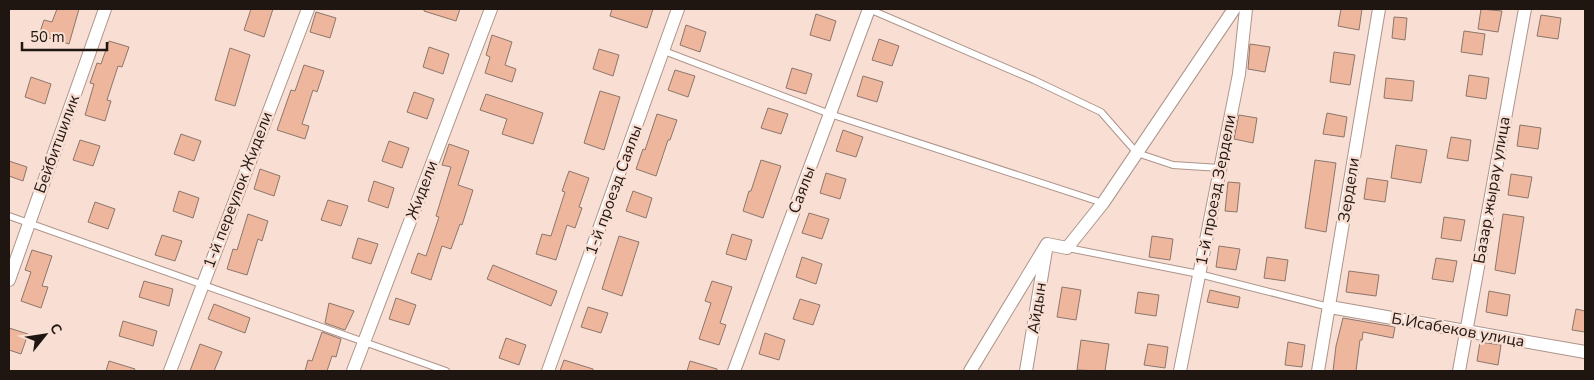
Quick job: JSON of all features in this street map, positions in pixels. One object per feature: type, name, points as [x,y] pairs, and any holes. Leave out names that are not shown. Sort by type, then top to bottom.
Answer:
[{"type":"street","name":"Бейбитшилик","points":[[9,280],[105,9]]},
{"type":"street","name":"1-й переулок Жидели","points":[[170,371],[201,285],[308,9]]},
{"type":"street","name":"Жидели","points":[[353,371],[491,9]]},
{"type":"street","name":"1-й проезд Саялы","points":[[548,371],[678,9]]},
{"type":"street","name":"Саялы","points":[[734,371],[868,9]]},
{"type":"street","points":[[970,371],[1047,244],[1068,248],[1103,203],[1234,9]]},
{"type":"street","name":"1-й проезд Зердели","points":[[1180,371],[1239,74],[1246,9]]},
{"type":"street","name":"Зердели","points":[[1318,371],[1379,9]]},
{"type":"street","name":"Базар жырау улица","points":[[1459,371],[1525,9]]},
{"type":"street","name":"Айдын","points":[[1026,371],[1047,244]]},
{"type":"street","name":"Б.Исабеков улица","points":[[1330,307],[1585,352]]},
{"type":"lane","points":[[868,9],[1034,80],[1101,112],[1137,153],[1173,165],[1220,168]]},
{"type":"lane","points":[[664,51],[830,114],[1103,203]]},
{"type":"lane","points":[[9,216],[446,371]]},
{"type":"lane","points":[[1068,248],[1199,274],[1330,307]]},
{"type":"building","points":[[57,9],[79,9],[69,44],[39,35],[44,20],[52,22]]},
{"type":"building","points":[[251,9],[273,9],[264,37],[244,30]]},
{"type":"building","points":[[424,9],[460,9],[456,21],[424,11]]},
{"type":"building","points":[[612,9],[653,9],[647,28],[610,16]]},
{"type":"building","points":[[1341,9],[1362,9],[1359,30],[1338,26]]},
{"type":"building","points":[[1481,9],[1502,11],[1498,32],[1478,29]]},
{"type":"building","points":[[316,12],[336,18],[330,38],[310,32]]},
{"type":"building","points":[[816,14],[836,21],[830,41],[810,35]]},
{"type":"building","points":[[1541,15],[1561,18],[1558,39],[1537,36]]},
{"type":"building","points":[[1394,17],[1407,18],[1405,40],[1392,38]]},
{"type":"building","points":[[686,25],[706,32],[700,52],[680,45]]},
{"type":"building","points":[[1464,31],[1485,34],[1482,55],[1461,52]]},
{"type":"building","points":[[492,35],[512,42],[505,65],[516,69],[512,82],[485,73],[490,57],[486,55]]},
{"type":"building","points":[[879,39],[899,46],[892,66],[872,60]]},
{"type":"building","points":[[109,41],[129,47],[122,67],[118,66],[107,100],[111,101],[105,121],[85,115],[94,84],[90,83],[97,63],[101,64]]},
{"type":"building","points":[[1250,44],[1270,47],[1265,72],[1248,69]]},
{"type":"building","points":[[429,47],[449,54],[443,74],[423,67]]},
{"type":"building","points":[[230,48],[250,55],[235,106],[215,100]]},
{"type":"building","points":[[599,49],[619,55],[613,76],[593,69]]},
{"type":"building","points":[[1334,52],[1355,55],[1350,85],[1330,82]]},
{"type":"building","points":[[304,65],[324,71],[317,92],[313,90],[302,124],[309,126],[305,139],[277,130],[291,90],[295,91]]},
{"type":"building","points":[[792,68],[812,74],[806,94],[786,88]]},
{"type":"building","points":[[675,70],[695,76],[688,97],[668,90]]},
{"type":"building","points":[[1469,75],[1489,78],[1486,99],[1466,96]]},
{"type":"building","points":[[863,76],[883,82],[877,102],[857,96]]},
{"type":"building","points":[[31,77],[51,84],[45,104],[25,97]]},
{"type":"building","points":[[1386,78],[1414,81],[1412,101],[1384,98]]},
{"type":"building","points":[[600,91],[620,97],[604,150],[584,143]]},
{"type":"building","points":[[414,92],[434,99],[427,119],[407,112]]},
{"type":"building","points":[[486,94],[543,113],[533,144],[502,134],[507,119],[480,110]]},
{"type":"building","points":[[768,108],[788,114],[781,134],[761,128]]},
{"type":"building","points":[[1327,113],[1347,117],[1344,137],[1323,134]]},
{"type":"building","points":[[657,114],[677,120],[656,176],[636,169],[643,149],[645,150]]},
{"type":"building","points":[[1239,115],[1257,118],[1253,143],[1234,139]]},
{"type":"building","points":[[1520,125],[1541,128],[1538,149],[1517,146]]},
{"type":"building","points":[[843,130],[863,137],[856,157],[836,151]]},
{"type":"building","points":[[181,134],[201,141],[194,161],[174,154]]},
{"type":"building","points":[[1451,137],[1471,140],[1468,161],[1447,158]]},
{"type":"building","points":[[80,140],[100,146],[93,166],[73,160]]},
{"type":"building","points":[[389,141],[409,148],[402,168],[382,161]]},
{"type":"building","points":[[449,144],[469,151],[458,185],[473,190],[462,225],[460,224],[451,249],[442,246],[431,280],[411,273],[418,253],[426,256],[439,217],[436,216],[451,167],[442,165]]},
{"type":"building","points":[[1396,145],[1427,150],[1421,183],[1391,178]]},
{"type":"building","points":[[761,160],[781,166],[763,218],[743,211]]},
{"type":"building","points":[[1315,160],[1336,163],[1326,232],[1305,228]]},
{"type":"building","points":[[9,161],[27,167],[23,181],[9,176]]},
{"type":"building","points":[[260,169],[280,176],[274,196],[254,189]]},
{"type":"building","points":[[569,171],[589,178],[579,207],[582,208],[575,228],[567,225],[556,260],[536,254],[542,234],[551,236],[565,192],[562,191]]},
{"type":"building","points":[[826,173],[846,179],[840,199],[820,193]]},
{"type":"building","points":[[1511,174],[1532,177],[1528,198],[1508,195]]},
{"type":"building","points":[[1367,178],[1388,181],[1385,202],[1364,199]]},
{"type":"building","points":[[374,181],[394,188],[388,208],[368,201]]},
{"type":"building","points":[[1228,182],[1240,183],[1237,212],[1225,211]]},
{"type":"building","points":[[179,191],[199,198],[193,218],[173,211]]},
{"type":"building","points":[[633,191],[652,198],[646,218],[626,211]]},
{"type":"building","points":[[328,200],[348,206],[341,226],[321,220]]},
{"type":"building","points":[[95,202],[115,209],[108,229],[88,222]]},
{"type":"building","points":[[809,213],[829,219],[822,239],[802,233]]},
{"type":"building","points":[[248,214],[268,221],[262,241],[258,239],[247,275],[227,269],[233,249],[237,250]]},
{"type":"building","points":[[1503,214],[1524,217],[1515,274],[1495,270]]},
{"type":"building","points":[[1444,217],[1465,220],[1461,241],[1441,238]]},
{"type":"building","points":[[732,234],[752,240],[746,260],[726,254]]},
{"type":"building","points":[[162,235],[182,241],[175,261],[155,255]]},
{"type":"building","points":[[619,236],[639,242],[622,296],[602,289]]},
{"type":"building","points":[[1152,236],[1173,239],[1170,260],[1149,257]]},
{"type":"building","points":[[358,238],[378,244],[371,264],[352,258]]},
{"type":"building","points":[[1219,246],[1240,249],[1236,270],[1216,267]]},
{"type":"building","points":[[32,250],[52,256],[42,286],[48,287],[41,308],[21,301],[31,272],[25,270]]},
{"type":"building","points":[[802,257],[822,264],[816,284],[796,277]]},
{"type":"building","points":[[1267,257],[1288,260],[1285,281],[1264,278]]},
{"type":"building","points":[[1436,258],[1457,261],[1453,282],[1432,279]]},
{"type":"building","points":[[493,265],[557,291],[551,306],[487,279]]},
{"type":"building","points":[[1349,271],[1379,275],[1376,296],[1346,292]]},
{"type":"building","points":[[144,281],[173,289],[169,306],[139,297]]},
{"type":"building","points":[[712,281],[732,287],[720,323],[726,325],[719,345],[699,339],[711,303],[705,301]]},
{"type":"building","points":[[1062,287],[1081,290],[1076,320],[1057,317]]},
{"type":"building","points":[[1210,290],[1240,297],[1238,308],[1207,302]]},
{"type":"building","points":[[1489,291],[1510,295],[1507,316],[1486,312]]},
{"type":"building","points":[[1138,292],[1159,295],[1156,316],[1135,313]]},
{"type":"building","points":[[396,298],[416,305],[409,325],[389,319]]},
{"type":"building","points":[[800,299],[820,305],[813,325],[793,319]]},
{"type":"building","points":[[329,303],[354,311],[345,330],[325,323]]},
{"type":"building","points":[[214,304],[250,318],[245,333],[208,319]]},
{"type":"building","points":[[588,307],[608,313],[601,333],[581,327]]},
{"type":"building","points":[[1576,309],[1585,311],[1585,332],[1572,330]]},
{"type":"building","points":[[1343,318],[1395,327],[1393,338],[1363,332],[1362,340],[1360,340],[1356,371],[1333,371],[1336,346]]},
{"type":"building","points":[[123,321],[157,331],[153,346],[119,336]]},
{"type":"building","points":[[9,328],[28,334],[21,354],[9,350]]},
{"type":"building","points":[[322,332],[341,339],[336,357],[332,356],[327,371],[305,371],[308,360],[312,361]]},
{"type":"building","points":[[765,333],[785,340],[779,360],[759,354]]},
{"type":"building","points":[[506,338],[526,345],[519,365],[499,358]]},
{"type":"building","points":[[1081,340],[1109,344],[1105,371],[1077,370]]},
{"type":"building","points":[[1288,342],[1305,345],[1302,367],[1285,365]]},
{"type":"building","points":[[1480,342],[1501,345],[1498,365],[1477,361]]},
{"type":"building","points":[[200,344],[222,352],[214,371],[190,371]]},
{"type":"building","points":[[1148,344],[1168,347],[1165,368],[1144,365]]},
{"type":"building","points":[[564,360],[593,369],[593,371],[560,371]]},
{"type":"building","points":[[109,361],[135,369],[134,371],[106,371]]},
{"type":"building","points":[[690,361],[717,369],[717,371],[687,371]]}]
